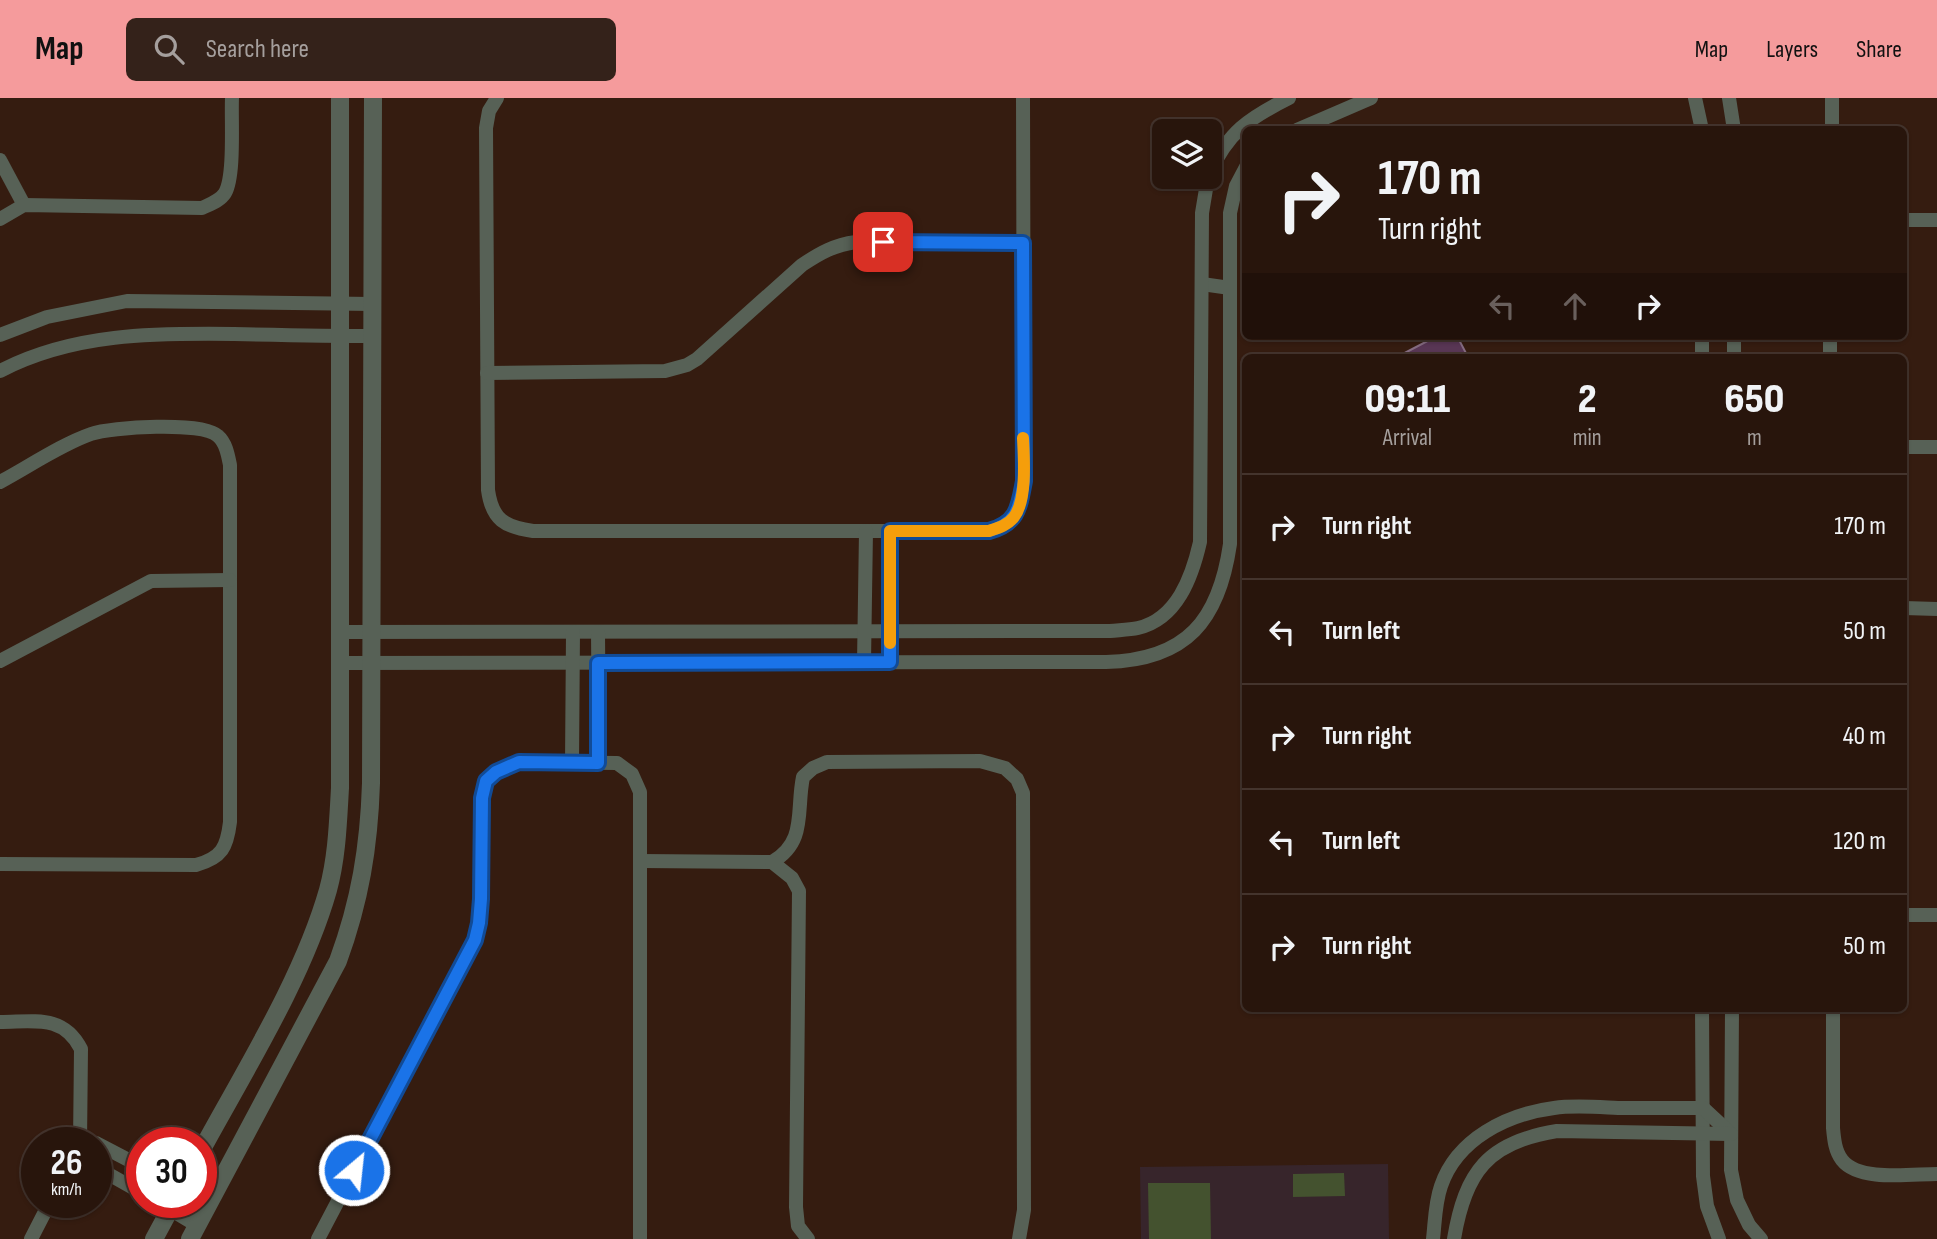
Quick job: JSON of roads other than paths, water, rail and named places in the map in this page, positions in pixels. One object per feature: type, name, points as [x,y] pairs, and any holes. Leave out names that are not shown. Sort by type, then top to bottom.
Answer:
[{"type":"street","points":[[0,219],[24,205],[202,208],[214,203],[225,194],[230,178],[232,98]]},
{"type":"street","points":[[214,1127],[285,995],[314,931],[328,888],[336,844],[340,789],[340,98]]},
{"type":"street","points":[[217,1180],[333,972],[354,918],[365,865],[370,824],[372,663],[373,98]]},
{"type":"street","points":[[497,98],[489,111],[486,128],[490,502],[495,514],[504,523],[533,531],[989,531],[1002,527],[1014,517],[1024,481],[1023,98]]},
{"type":"street","points":[[1222,152],[1245,122],[1289,98]]},
{"type":"street","points":[[1306,126],[1371,98]]},
{"type":"street","points":[[1696,98],[1701,126]]},
{"type":"street","points":[[1729,98],[1733,126]]},
{"type":"street","points":[[1832,98],[1832,126]]},
{"type":"street","points":[[0,160],[24,205]]},
{"type":"street","points":[[340,663],[1129,662],[1175,646],[1198,627],[1215,605],[1226,576],[1230,544],[1230,213],[1236,186],[1242,175]]},
{"type":"street","points":[[340,632],[1110,631],[1140,628],[1164,614],[1183,594],[1194,570],[1200,542],[1202,213],[1207,189]]},
{"type":"street","points":[[1907,220],[1937,220]]},
{"type":"street","points":[[487,373],[665,371],[687,365],[802,265],[839,244],[1023,243]]},
{"type":"street","points":[[1202,284],[1230,288]]},
{"type":"street","points":[[0,335],[47,317],[127,301],[373,304]]},
{"type":"street","points":[[0,372],[44,352],[86,341],[126,335],[373,336]]},
{"type":"street","points":[[0,482],[87,435],[104,430],[193,428],[217,435],[227,449],[230,465],[230,822],[227,842],[219,854],[196,865],[0,864]]},
{"type":"street","points":[[1907,447],[1937,447]]},
{"type":"street","points":[[864,662],[866,531]]},
{"type":"street","points":[[890,531],[890,662]]},
{"type":"street","points":[[0,661],[151,581],[230,580]]},
{"type":"street","points":[[1907,608],[1937,608]]},
{"type":"street","points":[[572,763],[573,632]]},
{"type":"street","points":[[598,632],[598,763]]},
{"type":"street","points":[[640,861],[772,862],[783,856],[794,842],[803,777],[813,768],[827,762],[980,761],[1005,768],[1017,779],[1023,793],[1024,1210],[1019,1239]]},
{"type":"street","points":[[318,1239],[475,940],[481,899],[482,798],[486,781],[496,772],[519,762],[617,763],[632,774],[640,792],[640,1239]]},
{"type":"street","points":[[772,862],[792,878],[799,891],[796,1207],[799,1226],[808,1239]]},
{"type":"street","points":[[1907,915],[1937,915]]},
{"type":"street","points":[[1702,1012],[1703,1176],[1707,1206],[1719,1239]]},
{"type":"street","points":[[1732,1012],[1731,1170],[1737,1200],[1749,1225],[1761,1239]]},
{"type":"street","points":[[1833,1012],[1833,1128],[1835,1148],[1842,1160],[1853,1170],[1869,1174],[1937,1174]]},
{"type":"street","points":[[0,1022],[46,1022],[61,1026],[74,1035],[81,1049],[80,1127]]},
{"type":"street","points":[[1433,1239],[1441,1186],[1453,1163],[1472,1141],[1498,1124],[1527,1113],[1555,1107],[1703,1108],[1731,1133]]},
{"type":"street","points":[[1454,1239],[1459,1212],[1469,1183],[1486,1160],[1507,1145],[1529,1136],[1557,1131],[1731,1133]]},
{"type":"street","points":[[31,1239],[42,1218]]},
{"type":"street","points":[[154,1239],[162,1218]]},
{"type":"street","points":[[180,1218],[194,1232]]}]
